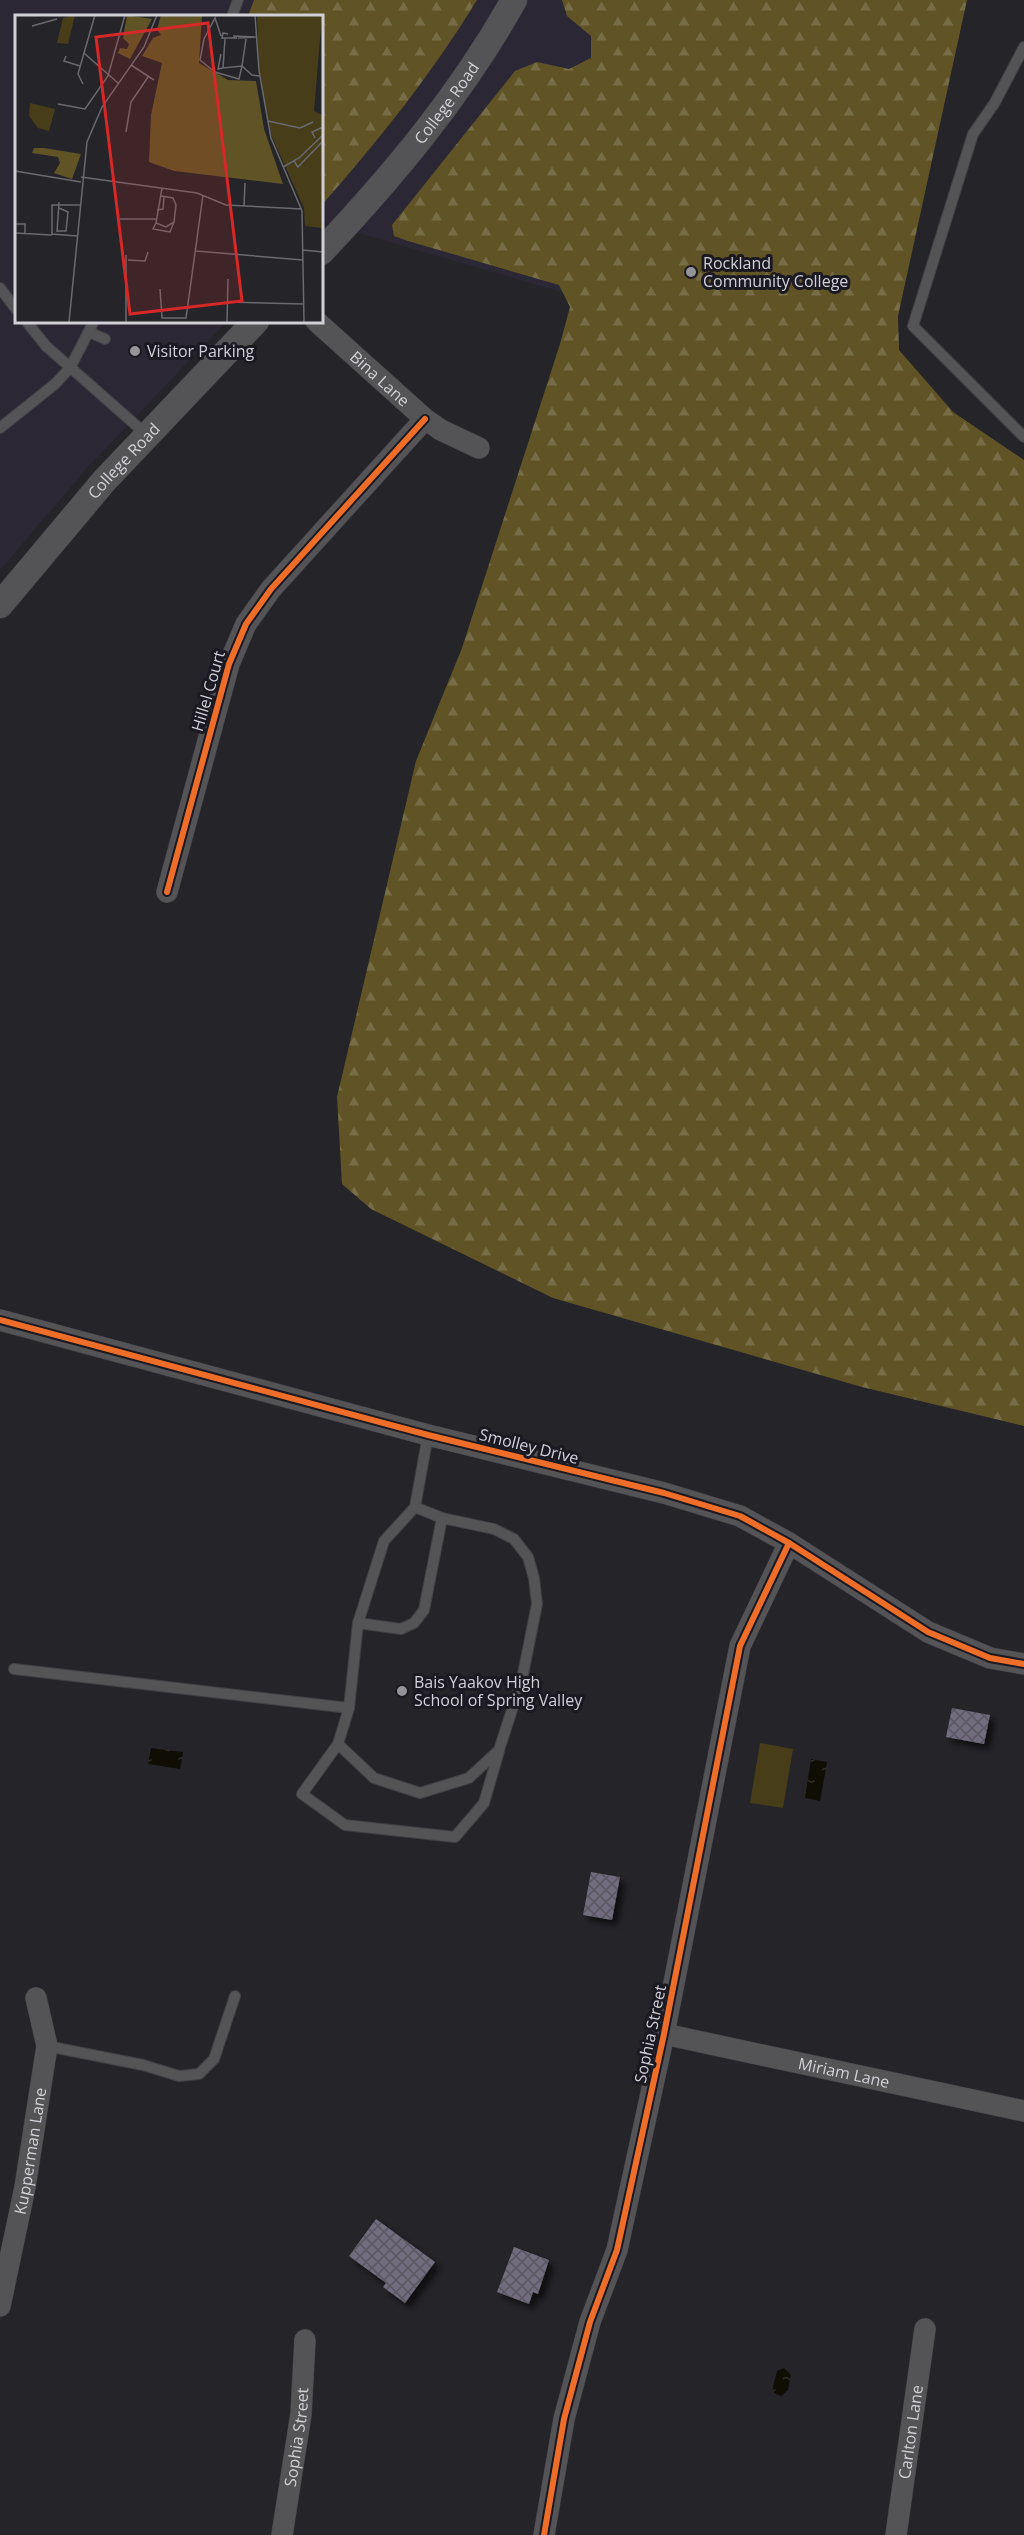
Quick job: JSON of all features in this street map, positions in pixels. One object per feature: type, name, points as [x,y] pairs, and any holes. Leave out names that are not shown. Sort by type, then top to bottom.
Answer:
[{"type":"street","name":"College Road","points":[[322,251],[421,139],[480,57],[514,0]]},
{"type":"street","name":"College Road","points":[[0,605],[70,520],[254,322]]},
{"type":"street","name":"Bina Lane","points":[[317,322],[425,419],[441,430],[478,448]]},
{"type":"street","name":"Hillel Court","points":[[167,892],[229,664],[246,624],[271,589],[425,419]]},
{"type":"street","name":"Smolley Drive","points":[[0,1320],[428,1435],[664,1493],[740,1516],[789,1543],[928,1632],[990,1658],[1024,1664]]},
{"type":"street","name":"Sophia Street","points":[[544,2535],[564,2419],[590,2322],[617,2250],[664,2034],[740,1646],[789,1543]]},
{"type":"street","name":"Kupperman Lane","points":[[0,2306],[25,2187],[46,2046],[36,1998]]},
{"type":"street","name":"Miriam Lane","points":[[664,2034],[1024,2111]]},
{"type":"street","name":"Carlton Lane","points":[[902,2534],[925,2329]]},
{"type":"street","name":"Sophia Street","points":[[282,2535],[301,2414],[305,2340]]},
{"type":"lane","points":[[232,15],[238,0]]},
{"type":"lane","points":[[1024,48],[994,104],[973,135],[913,326],[1024,437]]},
{"type":"lane","points":[[0,288],[15,308]]},
{"type":"lane","points":[[27,322],[46,346],[147,435]]},
{"type":"lane","points":[[0,429],[56,384],[70,368],[94,322]]},
{"type":"lane","points":[[89,332],[105,339]]},
{"type":"lane","points":[[415,1507],[442,1518],[494,1528],[513,1539],[528,1557],[534,1578],[537,1604],[522,1679],[484,1803],[455,1837],[345,1826],[302,1794],[338,1744],[349,1708],[358,1623],[384,1541],[415,1507],[428,1435]]},
{"type":"lane","points":[[358,1623],[401,1629],[414,1623],[424,1610],[442,1518]]},
{"type":"lane","points":[[14,1669],[349,1708]]},
{"type":"lane","points":[[338,1744],[374,1778],[420,1792],[469,1778],[499,1750]]},
{"type":"lane","points":[[46,2046],[95,2054],[179,2076],[199,2074],[214,2059],[235,1996]]},
{"type":"shaded area","name":"Rockland Community College","points":[[0,0],[964,0],[863,380],[322,222],[322,15],[15,15],[15,322],[226,322],[88,467],[0,570]]},
{"type":"shaded area","points":[[760,1743],[793,1749],[783,1808],[750,1803]]},
{"type":"green space","points":[[254,0],[477,0],[442,54],[404,106],[322,205],[322,15],[248,15]]},
{"type":"green space","points":[[562,0],[967,0],[898,316],[899,350],[953,412],[1024,460],[1024,1426],[862,1387],[553,1298],[371,1209],[342,1184],[337,1097],[416,761],[462,648],[570,307],[559,285],[394,236],[392,225],[515,71],[537,62],[569,69],[591,58],[591,36],[567,16]]},
{"type":"water","points":[[151,1748],[183,1752],[180,1769],[148,1764]]},
{"type":"water","points":[[811,1759],[827,1762],[820,1801],[805,1798]]},
{"type":"water","points":[[784,2368],[791,2375],[788,2390],[781,2396],[774,2393],[773,2387],[777,2371]]},
{"type":"building","points":[[952,1708],[990,1715],[984,1744],[946,1737]]},
{"type":"building","points":[[591,1872],[620,1877],[612,1920],[583,1915]]},
{"type":"building","points":[[376,2219],[435,2262],[405,2303],[383,2287],[386,2283],[349,2256]]},
{"type":"building","points":[[514,2247],[549,2260],[538,2294],[533,2292],[529,2304],[497,2292]]},
{"type":"cycle path","points":[[167,892],[229,664],[246,624],[271,589],[425,419]]},
{"type":"cycle path","points":[[0,1320],[428,1435],[664,1493],[740,1516],[789,1543],[928,1632],[990,1658],[1024,1664]]},
{"type":"cycle path","points":[[544,2535],[564,2419],[590,2322],[617,2250],[664,2034],[740,1646],[789,1543]]},
{"type":"place","name":"Rockland Community College","points":[[691,272]]},
{"type":"place","name":"Visitor Parking","points":[[135,351]]},
{"type":"place","name":"Bais Yaakov High School of Spring Valley","points":[[402,1691]]}]
